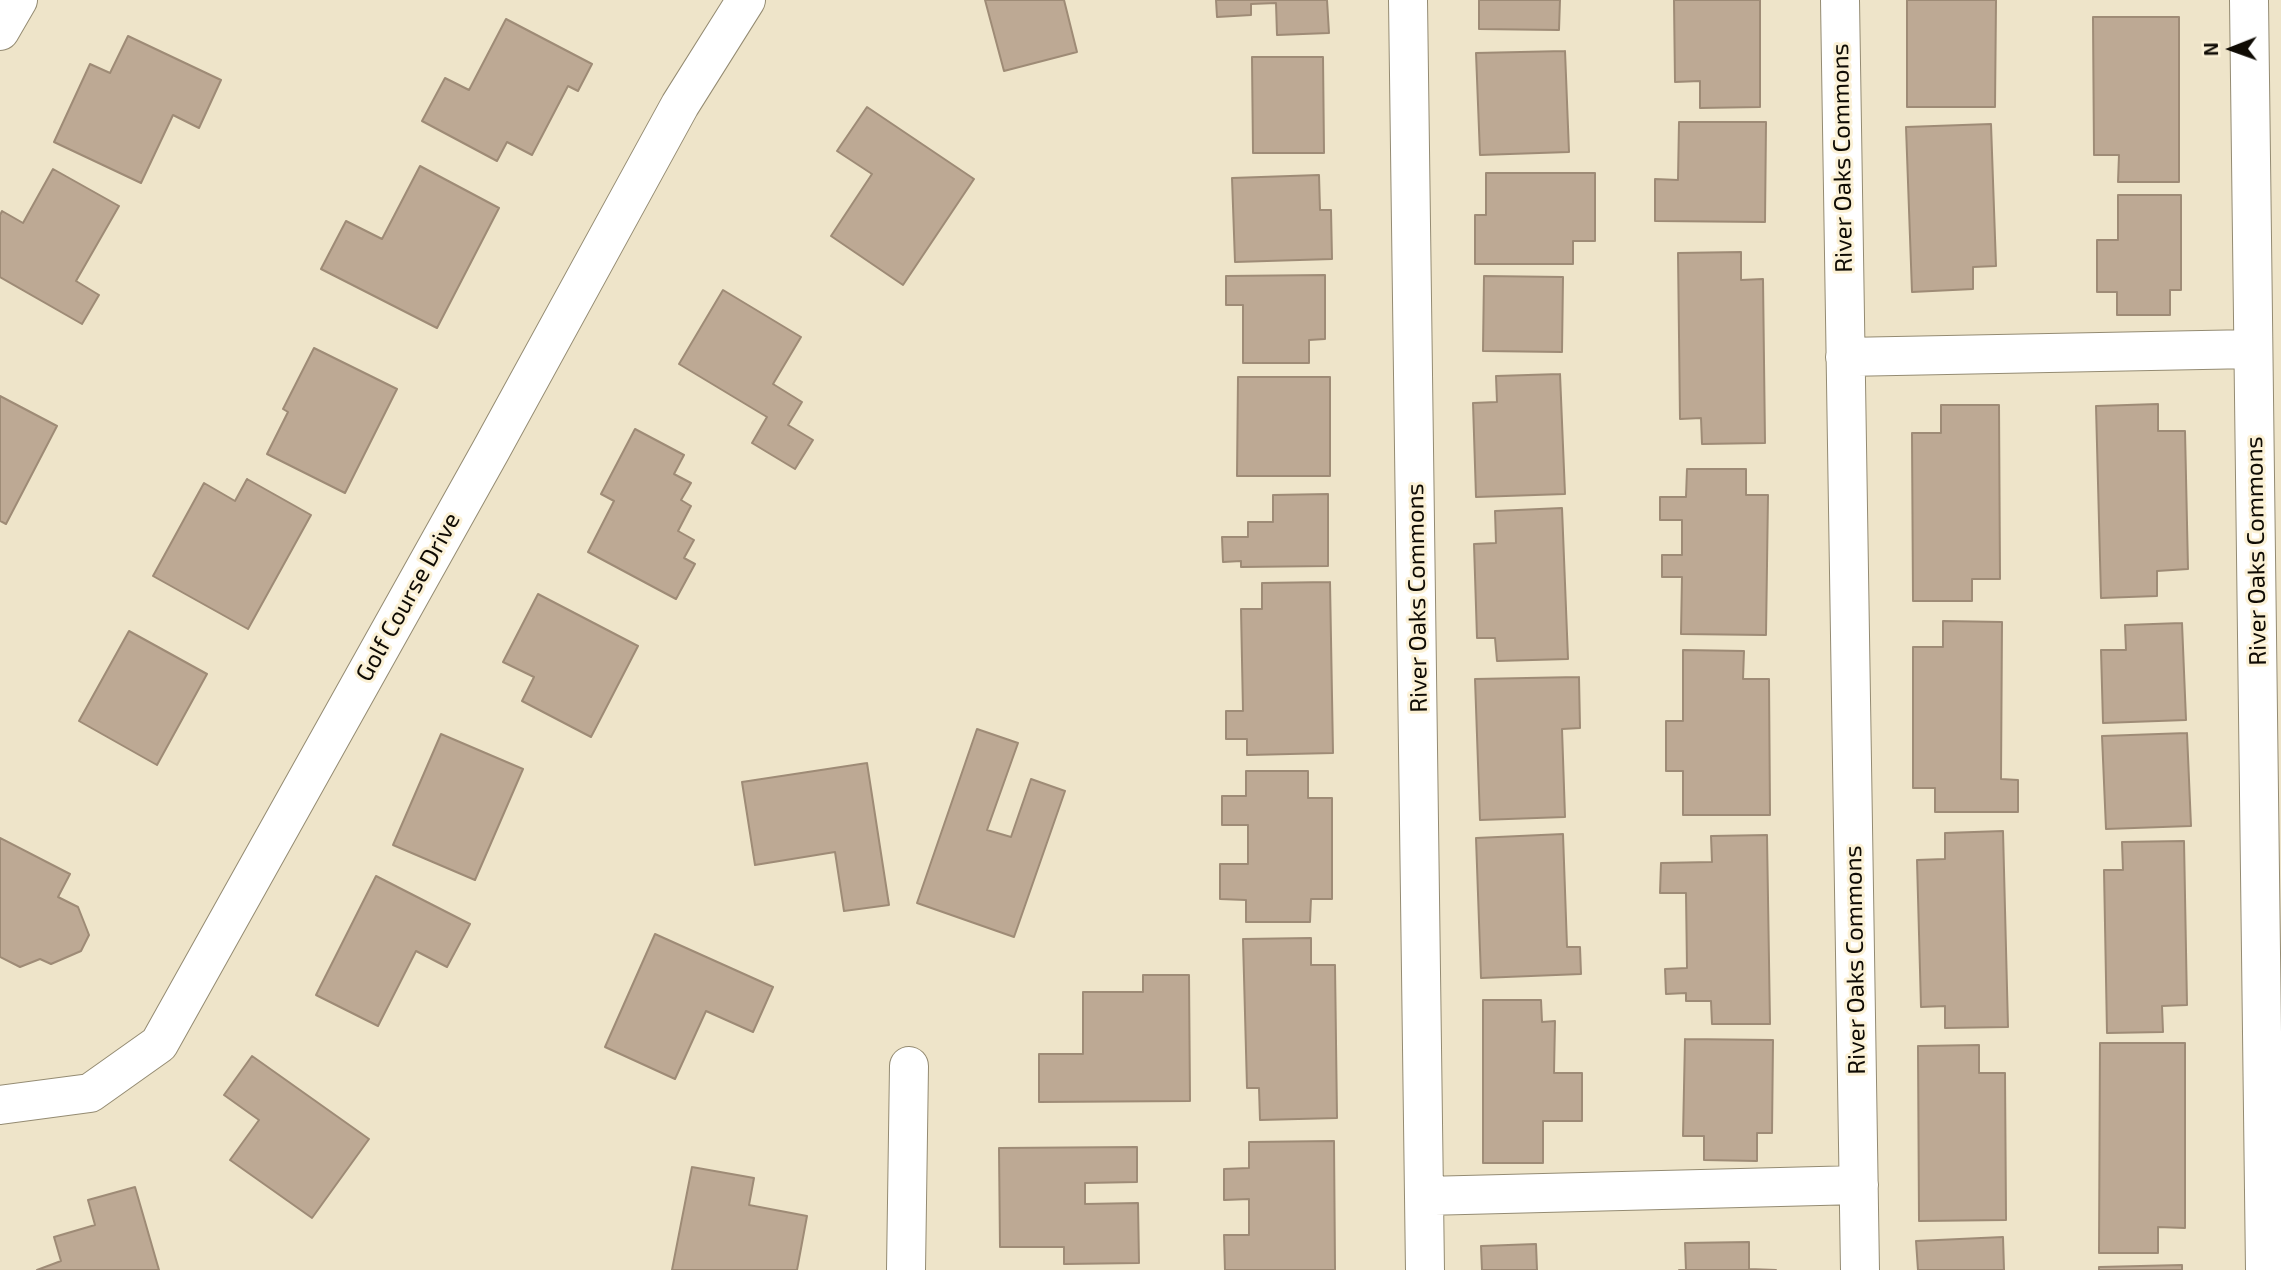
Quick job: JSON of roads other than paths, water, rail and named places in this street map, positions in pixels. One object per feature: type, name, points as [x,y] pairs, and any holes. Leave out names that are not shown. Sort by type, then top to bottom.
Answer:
[{"type":"street","points":[[0,31],[18,0]]},
{"type":"street","name":"Golf Course Drive","points":[[0,1105],[90,1093],[159,1044],[478,474],[680,105],[746,0]]},
{"type":"street","name":"River Oaks Commons","points":[[1408,0],[1426,1270]]},
{"type":"street","name":"River Oaks Commons","points":[[1840,0],[1860,1270]]},
{"type":"street","name":"River Oaks Commons","points":[[2249,0],[2253,349],[2270,796],[2270,1267]]},
{"type":"street","points":[[1845,357],[2253,349]]},
{"type":"street","points":[[906,1270],[909,1066]]},
{"type":"street","points":[[1424,1196],[1859,1185]]}]
